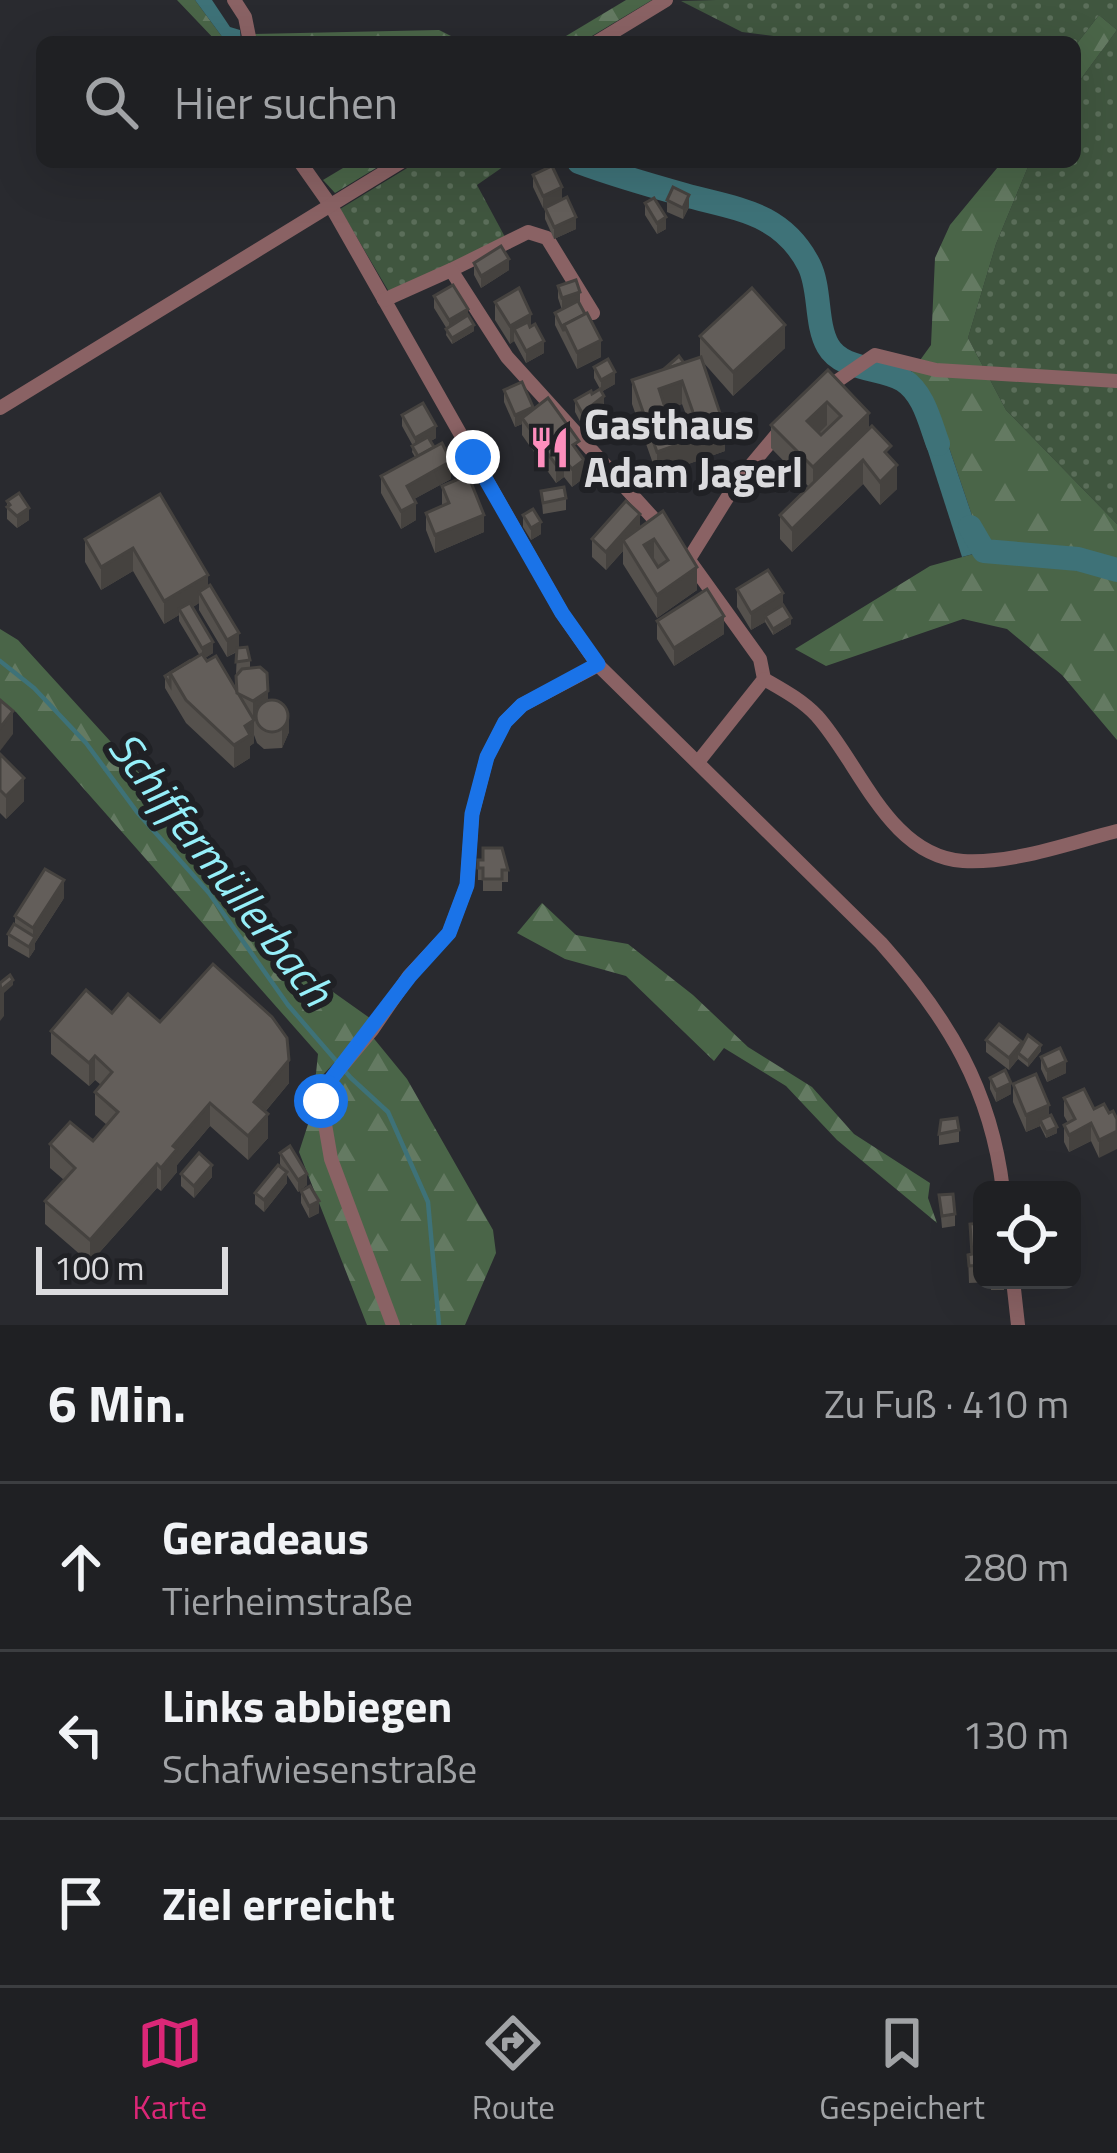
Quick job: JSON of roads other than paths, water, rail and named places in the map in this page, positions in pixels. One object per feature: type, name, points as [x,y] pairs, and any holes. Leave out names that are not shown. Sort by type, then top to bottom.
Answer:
[{"type":"street","points":[[234,0],[249,36]]},
{"type":"street","points":[[607,36],[666,0]]},
{"type":"street","points":[[305,168],[562,613],[598,664],[922,988],[953,1034],[978,1088],[998,1145],[1002,1181]]},
{"type":"street","points":[[0,408],[391,168]]},
{"type":"street","points":[[384,300],[528,232],[548,238],[593,313]]},
{"type":"street","points":[[451,270],[507,357],[689,559],[760,659],[764,680],[698,762]]},
{"type":"street","points":[[812,401],[874,355],[936,370],[1117,381]]},
{"type":"street","points":[[689,559],[736,482],[797,415]]},
{"type":"street","points":[[393,1325],[331,1159],[321,1101],[332,1078],[449,933],[467,885],[472,814],[487,757],[505,722],[522,705],[598,664]]},
{"type":"street","points":[[764,680],[794,695],[817,716],[892,822],[938,856],[988,860],[1117,831]]},
{"type":"street","points":[[1014,1289],[1018,1325]]},
{"type":"water","points":[[195,0],[212,0],[230,27],[240,30],[240,36],[222,36]]},
{"type":"water","points":[[936,409],[984,551],[962,557],[917,417]]},
{"type":"waterway","points":[[597,168],[740,209],[785,234],[813,274],[828,346],[843,360],[910,386],[938,444]]},
{"type":"waterway","points":[[970,527],[984,551],[1078,559],[1117,570]]},
{"type":"waterway","name":"Schiffermüllerbach","points":[[0,661],[34,688],[86,743],[137,812],[209,893],[288,1005],[351,1078],[388,1112],[428,1202],[439,1325]]},
{"type":"place","name":"Gasthaus Adam Jagerl","points":[[550,447]]}]
